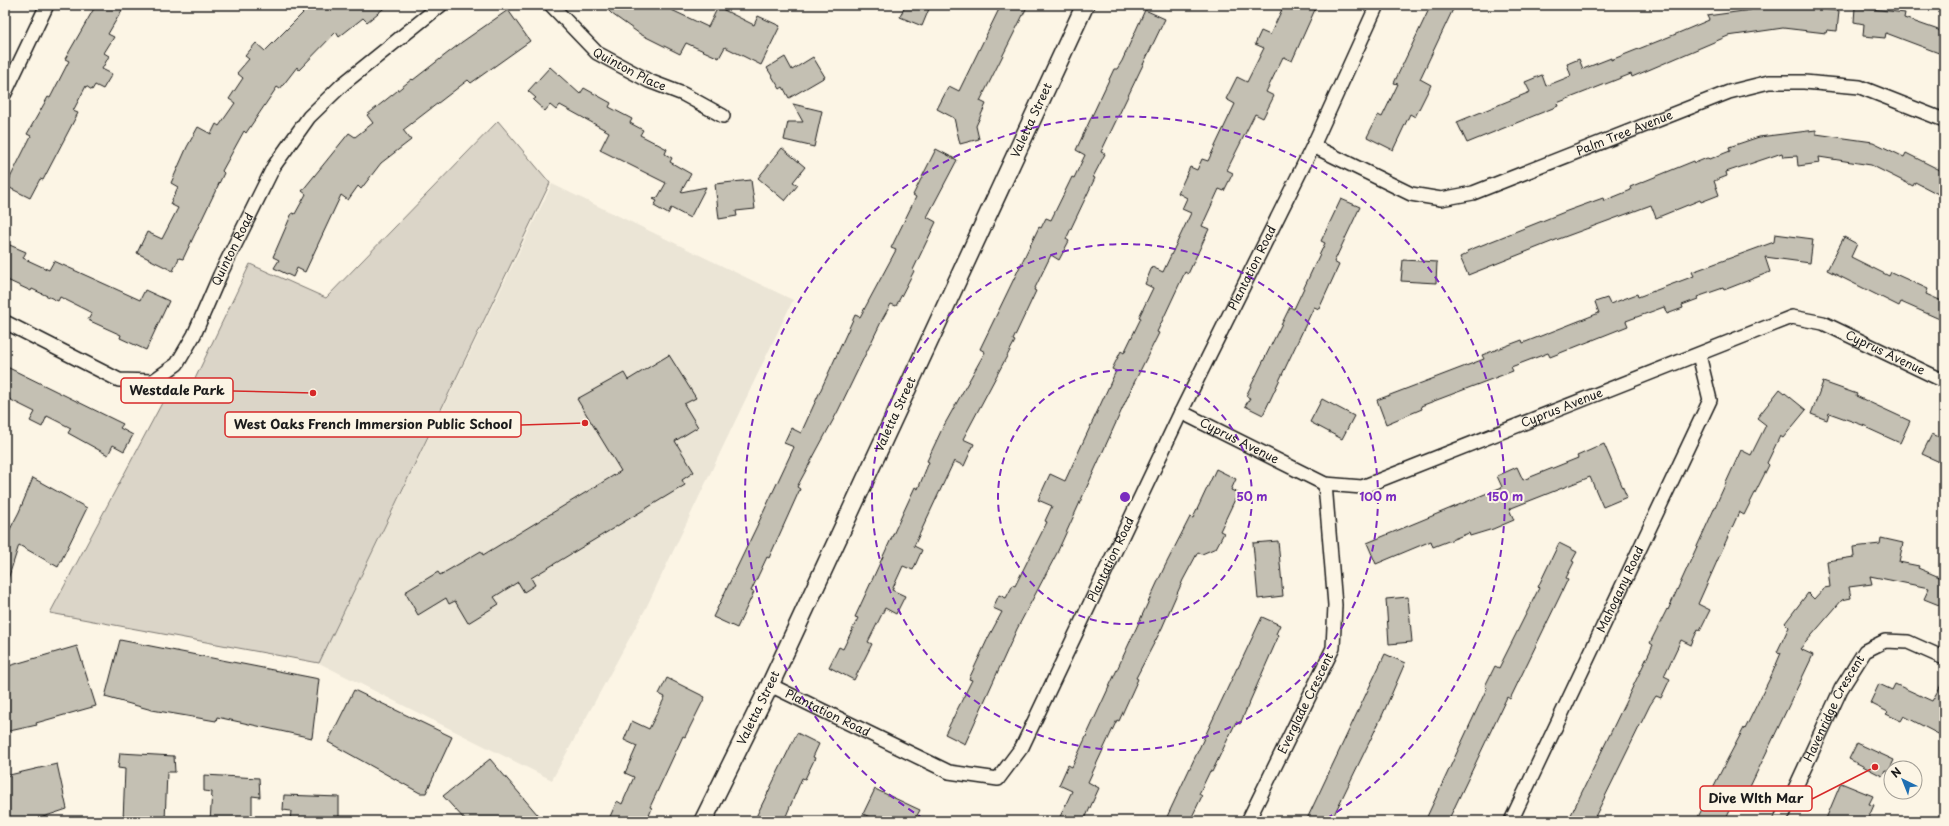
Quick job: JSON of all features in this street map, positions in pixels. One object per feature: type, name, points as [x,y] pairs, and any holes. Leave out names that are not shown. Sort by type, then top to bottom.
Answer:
[{"type":"street","points":[[5,93],[47,5]]},
{"type":"street","name":"Quinton Place","points":[[550,5],[597,53],[649,81],[684,94],[722,116]]},
{"type":"street","name":"Valetta Street","points":[[703,821],[770,685],[1085,5]]},
{"type":"street","name":"Plantation Road","points":[[770,685],[949,772],[998,779],[1022,747],[1181,412],[1313,146],[1377,5]]},
{"type":"street","name":"Quinton Road","points":[[5,322],[119,380],[153,381],[177,364],[194,335],[220,275],[274,166],[309,117],[342,84],[437,6]]},
{"type":"street","name":"Palm Tree Avenue","points":[[1313,146],[1411,194],[1441,200],[1473,193],[1729,92],[1769,82],[1804,82],[1860,87],[1944,120]]},
{"type":"street","name":"Cyprus Avenue","points":[[1181,412],[1324,484],[1362,487],[1792,317],[1823,323],[1944,381]]},
{"type":"street","name":"Mahogany Road","points":[[1511,821],[1710,400],[1698,355]]},
{"type":"street","name":"Everglade Crescent","points":[[1248,821],[1333,648],[1335,605],[1324,484]]},
{"type":"street","name":"Havenridge Crescent","points":[[1780,821],[1841,689],[1864,650],[1885,641],[1908,642],[1944,658]]},
{"type":"shaded area","points":[[498,121],[550,183],[319,663],[50,613],[162,403],[193,383],[250,264],[326,298]]},
{"type":"shaded area","points":[[552,184],[793,300],[646,608],[552,780],[319,663]]},
{"type":"building","points":[[96,5],[125,5],[108,34],[114,37],[104,53],[109,56],[102,69],[112,74],[103,89],[95,85],[92,90],[86,86],[73,111],[78,113],[43,180],[40,179],[30,198],[6,186],[31,136],[27,134],[48,97],[50,98],[69,61],[65,59]]},
{"type":"building","points":[[309,5],[388,5],[367,22],[363,18],[339,37],[336,32],[299,70],[297,67],[280,89],[277,87],[246,133],[244,131],[222,171],[224,173],[183,259],[179,258],[173,271],[137,253],[147,232],[162,239],[178,208],[170,204],[178,187],[171,183],[187,147],[198,127],[211,134],[216,124],[219,126],[235,103],[229,99],[243,78],[237,73],[249,59],[245,56],[256,43],[265,51],[303,13],[301,11]]},
{"type":"building","points":[[603,5],[661,5],[708,27],[718,7],[754,25],[758,16],[780,26],[761,65],[725,47],[719,58],[686,43],[680,54],[640,34],[612,14]]},
{"type":"building","points":[[905,5],[920,5],[929,9],[922,26],[900,17]]},
{"type":"building","points":[[1001,5],[1028,5],[980,101],[986,104],[976,126],[979,139],[960,144],[954,118],[937,109],[949,86],[959,91]]},
{"type":"building","points":[[1284,5],[1317,5],[1292,61],[1283,57],[1266,92],[1274,96],[1263,118],[1255,114],[1227,170],[1233,173],[1224,191],[1219,189],[1202,226],[1209,229],[1188,274],[1185,272],[1157,332],[1159,333],[1133,385],[1057,553],[1017,629],[965,744],[945,734],[972,680],[969,679],[988,638],[1002,612],[993,608],[999,595],[1006,598],[1013,585],[1015,586],[1047,522],[1045,521],[1052,506],[1038,500],[1050,474],[1065,481],[1116,371],[1112,369],[1121,351],[1124,353],[1141,318],[1139,317],[1153,288],[1145,284],[1152,267],[1163,272],[1191,213],[1182,209],[1187,198],[1178,193],[1190,167],[1197,170],[1202,159],[1208,161],[1235,104],[1226,99],[1237,77],[1247,82],[1264,48],[1255,44],[1261,31],[1270,35]]},
{"type":"building","points":[[1431,5],[1455,5],[1420,79],[1431,85],[1415,117],[1410,114],[1393,150],[1367,137],[1378,115],[1382,117],[1398,84],[1394,83]]},
{"type":"building","points":[[1751,5],[1786,5],[1839,11],[1837,31],[1827,30],[1826,33],[1783,28],[1728,36],[1632,77],[1631,74],[1557,103],[1558,106],[1467,143],[1457,122],[1530,92],[1525,82],[1542,75],[1546,86],[1571,76],[1567,64],[1579,59],[1583,69],[1611,58],[1611,60],[1709,20],[1707,16],[1751,10]]},
{"type":"building","points":[[1855,7],[1905,13],[1904,18],[1944,32],[1944,55],[1886,33],[1885,38],[1863,36],[1864,24],[1854,22]]},
{"type":"building","points":[[508,10],[530,41],[471,83],[468,80],[403,130],[411,140],[381,163],[361,189],[358,186],[348,200],[341,195],[305,272],[297,268],[293,277],[274,268],[279,260],[273,257],[292,213],[295,214],[306,194],[302,191],[349,133],[355,137],[373,123],[367,115],[412,79],[413,80],[462,42]]},
{"type":"building","points":[[1145,10],[1165,19],[1101,152],[1105,154],[1093,177],[1095,178],[1066,239],[1069,241],[1059,260],[1051,255],[1034,290],[1036,291],[1013,340],[1015,341],[963,439],[974,444],[964,466],[954,461],[914,546],[922,550],[913,570],[903,566],[892,590],[905,596],[896,614],[885,608],[868,642],[872,644],[854,680],[829,667],[839,647],[843,649],[858,618],[855,617],[915,487],[918,489],[929,462],[927,461],[942,429],[985,352],[980,349],[1039,227],[1041,228],[1046,218],[1051,220],[1072,177],[1074,178],[1085,155],[1076,150],[1114,69],[1117,69],[1122,61]]},
{"type":"building","points":[[785,57],[792,70],[813,57],[825,77],[789,98],[783,87],[780,89],[767,68]]},
{"type":"building","points":[[550,67],[580,94],[584,88],[611,103],[609,107],[632,119],[630,123],[643,130],[640,135],[667,149],[665,154],[672,158],[670,162],[691,174],[681,192],[706,187],[690,218],[671,208],[668,214],[654,206],[657,201],[653,199],[658,197],[666,183],[600,150],[609,132],[560,105],[556,110],[550,105],[545,111],[533,100],[536,98],[528,91]]},
{"type":"building","points":[[793,104],[822,111],[814,147],[784,140],[788,122],[803,122]]},
{"type":"building","points":[[1816,130],[1816,134],[1873,142],[1904,157],[1906,153],[1944,172],[1944,197],[1915,182],[1913,186],[1871,165],[1819,157],[1820,163],[1798,166],[1797,156],[1783,157],[1782,153],[1726,172],[1727,176],[1714,181],[1719,195],[1701,202],[1700,200],[1656,218],[1651,205],[1556,240],[1468,275],[1460,257],[1468,253],[1467,251],[1567,211],[1603,198],[1604,201],[1631,190],[1630,187],[1694,161],[1695,163],[1707,158],[1710,159],[1730,151],[1729,147],[1759,137]]},
{"type":"building","points":[[782,148],[805,167],[793,182],[798,185],[785,201],[758,178]]},
{"type":"building","points":[[936,149],[957,160],[927,217],[936,222],[913,270],[914,271],[896,306],[891,304],[883,318],[838,411],[797,487],[800,489],[769,558],[767,557],[751,591],[754,592],[737,628],[713,617],[794,447],[784,443],[791,428],[801,433],[855,315],[860,317],[896,250],[891,248],[916,197],[913,195]]},
{"type":"building","points":[[751,180],[755,209],[736,211],[737,216],[719,219],[715,184]]},
{"type":"building","points":[[1341,199],[1360,207],[1334,262],[1339,265],[1319,309],[1314,307],[1263,415],[1245,406],[1250,398],[1246,396],[1290,307],[1294,309],[1325,243],[1321,241]]},
{"type":"building","points":[[1775,234],[1813,239],[1810,263],[1765,257],[1770,272],[1724,290],[1723,288],[1697,297],[1698,299],[1682,305],[1683,308],[1667,314],[1664,307],[1626,321],[1628,326],[1550,357],[1548,353],[1511,367],[1513,371],[1421,406],[1422,409],[1386,424],[1377,400],[1484,359],[1482,355],[1522,340],[1523,343],[1599,313],[1595,302],[1607,298],[1610,304],[1637,294],[1638,297],[1694,276],[1692,272],[1774,242]]},
{"type":"building","points":[[1844,237],[1857,244],[1851,257],[1889,276],[1891,272],[1928,289],[1926,294],[1944,302],[1944,321],[1901,302],[1899,306],[1827,270]]},
{"type":"building","points":[[5,243],[26,252],[23,258],[49,270],[54,261],[140,300],[145,290],[169,301],[146,350],[120,338],[121,335],[88,320],[92,313],[60,297],[58,301],[5,279]]},
{"type":"building","points":[[1403,260],[1437,262],[1436,283],[1401,281]]},
{"type":"building","points":[[669,355],[696,398],[684,404],[698,427],[675,441],[694,472],[682,480],[685,485],[531,578],[535,585],[524,592],[518,582],[494,597],[499,604],[468,623],[455,601],[449,604],[446,598],[418,615],[405,592],[438,572],[440,575],[481,551],[483,555],[621,471],[577,399],[624,373],[628,380]]},
{"type":"building","points":[[5,366],[123,424],[120,428],[133,435],[124,451],[113,445],[108,455],[68,433],[71,428],[47,416],[42,427],[30,421],[35,412],[5,397]]},
{"type":"building","points":[[1823,382],[1857,394],[1856,396],[1910,421],[1900,443],[1867,428],[1868,427],[1829,413],[1827,420],[1811,414]]},
{"type":"building","points":[[1780,389],[1806,410],[1783,438],[1780,436],[1767,463],[1769,465],[1744,515],[1739,512],[1698,604],[1710,610],[1700,630],[1698,629],[1691,645],[1681,640],[1664,676],[1670,679],[1661,698],[1656,696],[1650,705],[1593,821],[1568,821],[1653,645],[1650,643],[1667,609],[1668,610],[1741,450],[1751,455],[1766,425],[1757,418]]},
{"type":"building","points":[[1322,399],[1354,416],[1342,439],[1310,422]]},
{"type":"building","points":[[1932,434],[1944,439],[1944,464],[1922,454]]},
{"type":"building","points":[[1604,444],[1627,497],[1603,507],[1590,477],[1509,509],[1514,520],[1493,529],[1470,536],[1469,533],[1433,547],[1431,541],[1376,564],[1367,543],[1502,487],[1497,476],[1517,467],[1523,480],[1578,458],[1577,456]]},
{"type":"building","points":[[1216,469],[1236,479],[1231,490],[1238,493],[1220,531],[1224,533],[1216,548],[1202,554],[1198,552],[1183,580],[1162,628],[1136,678],[1138,679],[1119,721],[1117,720],[1088,782],[1099,788],[1084,821],[1058,821],[1072,791],[1059,785],[1068,765],[1072,767],[1164,568],[1190,517],[1193,518]]},
{"type":"building","points":[[33,478],[87,508],[58,567],[19,545],[8,579],[5,578],[5,539],[19,512]]},
{"type":"building","points":[[1881,538],[1903,543],[1899,562],[1919,566],[1918,568],[1944,579],[1944,607],[1924,599],[1929,588],[1870,576],[1872,584],[1849,587],[1851,598],[1842,600],[1800,649],[1813,655],[1747,793],[1740,790],[1725,821],[1696,821],[1744,728],[1745,729],[1772,674],[1781,653],[1777,652],[1789,627],[1785,623],[1808,593],[1814,599],[1824,588],[1830,587],[1827,561],[1854,557],[1853,547],[1880,544]]},
{"type":"building","points":[[1278,541],[1283,596],[1258,599],[1253,543]]},
{"type":"building","points":[[1559,543],[1577,552],[1566,578],[1568,579],[1559,598],[1510,699],[1507,697],[1448,821],[1425,821],[1487,688],[1485,686],[1495,666],[1499,668],[1539,588],[1538,587]]},
{"type":"building","points":[[1408,597],[1412,642],[1389,644],[1386,599]]},
{"type":"building","points":[[1262,617],[1280,625],[1276,634],[1279,635],[1240,724],[1236,722],[1212,772],[1210,771],[1199,794],[1202,796],[1190,821],[1165,821],[1237,668]]},
{"type":"building","points":[[120,640],[319,679],[312,738],[217,717],[216,721],[152,710],[105,697]]},
{"type":"building","points":[[77,646],[96,706],[36,723],[37,725],[5,732],[5,667]]},
{"type":"building","points":[[1385,654],[1405,663],[1382,716],[1331,821],[1306,821]]},
{"type":"building","points":[[667,678],[705,697],[685,737],[683,736],[650,807],[652,808],[647,821],[608,821],[617,801],[622,804],[634,777],[625,773],[637,746],[624,740],[632,721],[649,729],[665,697],[659,694]]},
{"type":"building","points":[[1944,680],[1944,737],[1904,716],[1901,721],[1886,714],[1888,712],[1870,703],[1879,684],[1892,690],[1895,684],[1932,701]]},
{"type":"building","points":[[354,690],[452,737],[426,793],[420,793],[328,742]]},
{"type":"building","points":[[797,733],[819,744],[813,757],[815,758],[805,779],[802,778],[784,821],[754,821]]},
{"type":"building","points":[[1857,743],[1894,760],[1883,760],[1882,776],[1849,759]]},
{"type":"building","points":[[120,753],[174,756],[175,772],[167,772],[165,821],[123,821],[125,769],[118,768]]},
{"type":"building","points":[[490,759],[543,821],[466,821],[443,796]]},
{"type":"building","points":[[57,764],[67,809],[31,821],[5,821],[5,776]]},
{"type":"building","points":[[204,775],[259,778],[260,797],[252,796],[252,821],[210,821],[212,792],[204,791]]},
{"type":"building","points":[[1841,783],[1873,796],[1869,804],[1874,805],[1867,821],[1825,821]]},
{"type":"building","points":[[875,789],[920,810],[914,821],[879,821],[863,814]]},
{"type":"building","points":[[284,795],[339,797],[339,821],[290,821],[291,811],[283,810]]},
{"type":"place","name":"Westdale Park","points":[[313,393]]},
{"type":"place","name":"West Oaks French Immersion Public School","points":[[585,423]]},
{"type":"place","name":"Dive WIth Mar","points":[[1875,767]]}]
